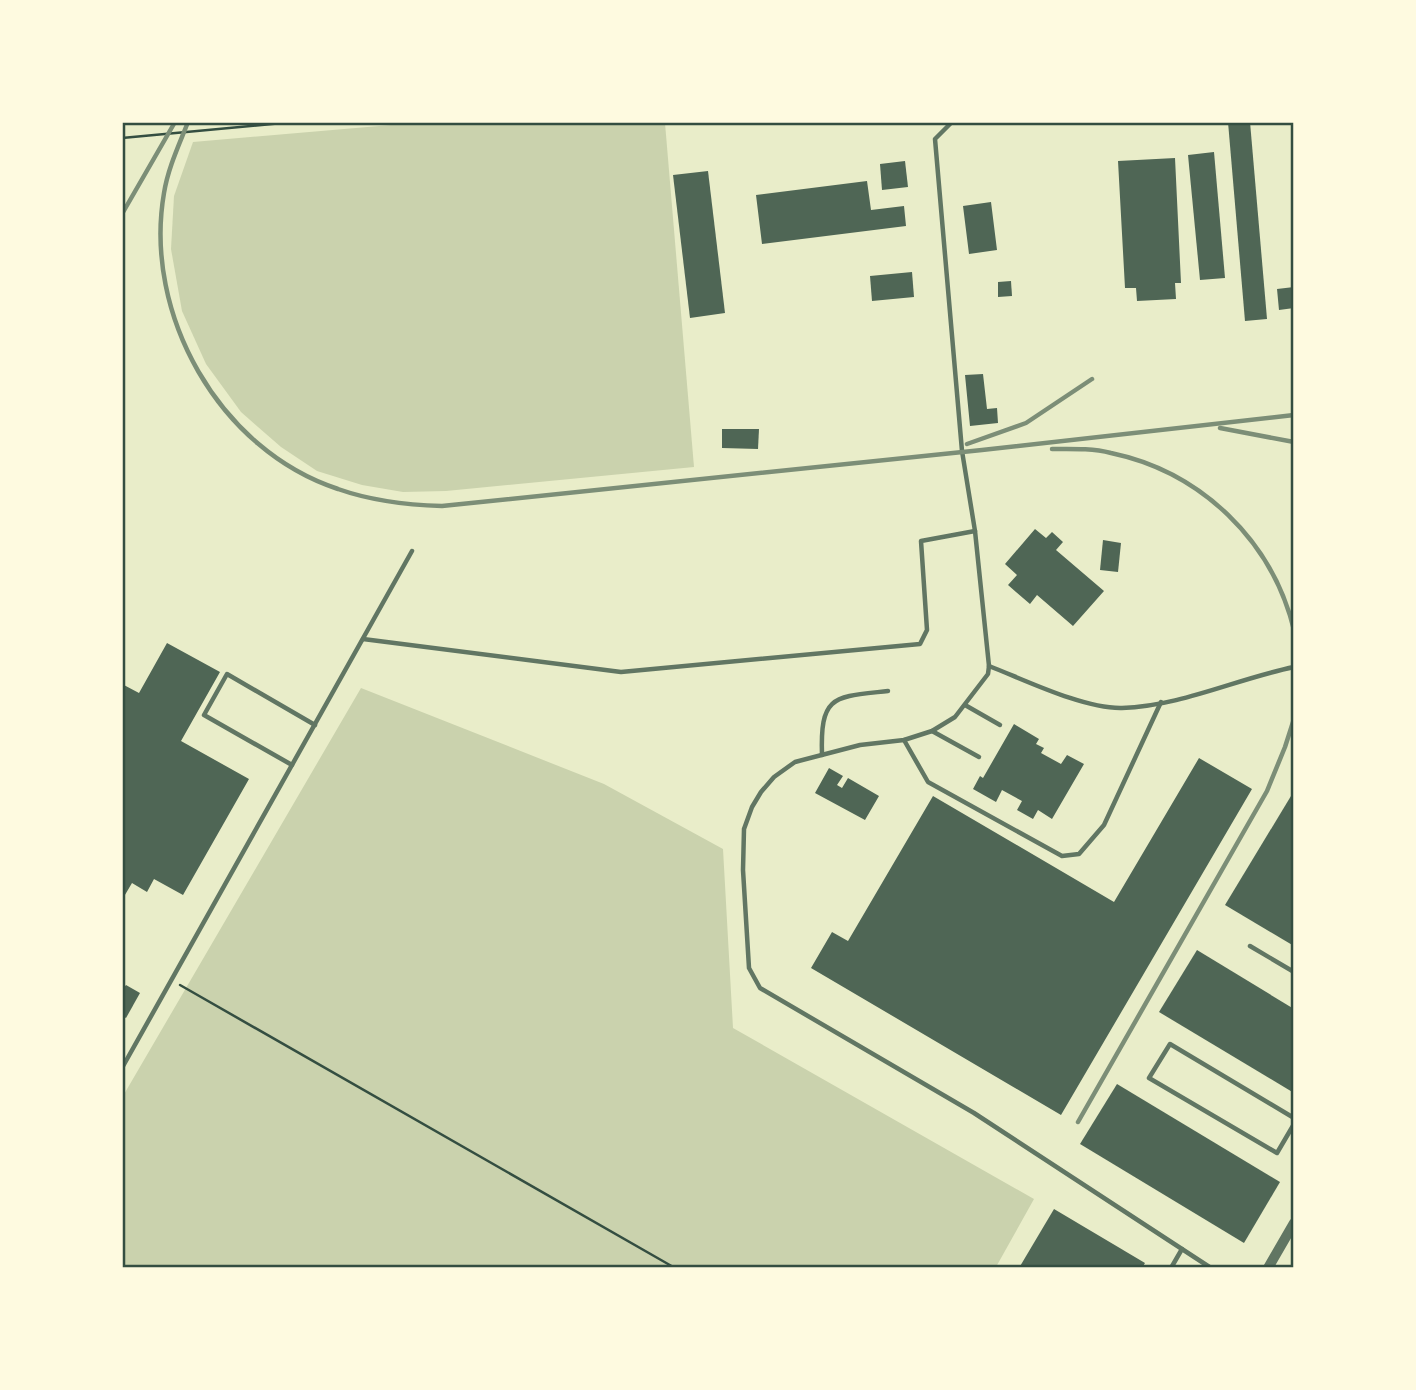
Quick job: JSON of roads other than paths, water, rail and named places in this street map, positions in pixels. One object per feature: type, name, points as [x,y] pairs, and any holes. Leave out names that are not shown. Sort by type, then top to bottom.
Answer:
[{"type":"street","points":[[1269,1268],[1293,1223]]},
{"type":"lane","points":[[952,122],[935,139],[961,446],[975,531],[988,674],[955,717],[932,732],[904,740],[860,745],[795,762],[774,776],[752,807],[744,829],[743,870],[750,968],[760,988],[974,1112],[1211,1268]]},
{"type":"lane","points":[[363,639],[621,672],[920,644],[927,630],[921,541],[975,531]]},
{"type":"lane","points":[[122,1068],[412,551]]},
{"type":"lane","points":[[989,666],[1082,701],[1120,708],[1181,700],[1258,674],[1293,667]]},
{"type":"lane","points":[[292,765],[204,715],[227,674],[315,724]]},
{"type":"lane","points":[[822,755],[821,731],[826,710],[841,696],[888,691]]},
{"type":"lane","points":[[904,740],[928,782],[1062,856],[1079,854],[1104,825],[1161,702]]},
{"type":"lane","points":[[965,705],[1000,725]]},
{"type":"lane","points":[[932,732],[979,757]]},
{"type":"lane","points":[[1250,946],[1293,972]]},
{"type":"lane","points":[[1293,1118],[1170,1044],[1149,1079],[1277,1153],[1293,1124]]},
{"type":"lane","points":[[1171,1268],[1182,1248]]},
{"type":"railway","points":[[122,214],[175,122]]},
{"type":"railway","points":[[188,122],[166,184],[161,239],[166,285],[178,330],[198,372],[225,410],[258,443],[295,470],[364,497],[442,506],[1294,415]]},
{"type":"railway","points":[[967,444],[1026,423],[1092,379]]},
{"type":"railway","points":[[1220,428],[1294,442]]},
{"type":"railway","points":[[1052,449],[1096,450],[1144,462],[1203,494],[1228,515],[1250,539],[1269,567],[1284,597],[1294,630]]},
{"type":"railway","points":[[1078,1122],[1267,791],[1294,719]]}]
